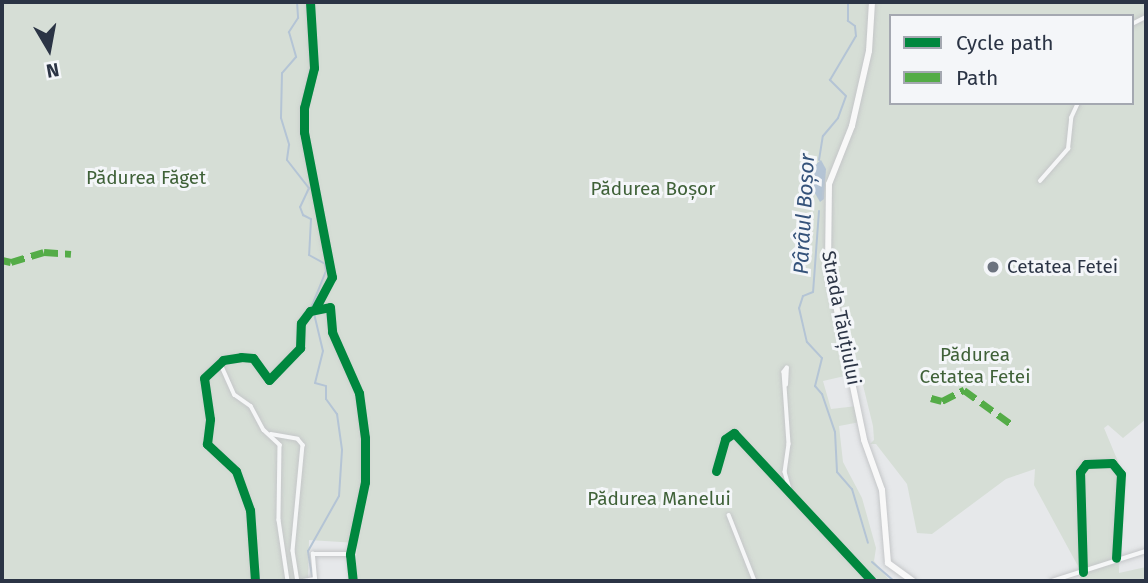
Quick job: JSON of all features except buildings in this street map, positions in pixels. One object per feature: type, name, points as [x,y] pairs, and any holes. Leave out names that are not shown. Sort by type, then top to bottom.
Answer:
[{"type":"main road","name":"Strada Tăuțiului","points":[[872,2],[873,25],[858,99],[829,184],[828,268],[864,440],[882,490],[888,563],[903,578],[913,581]]},
{"type":"street","points":[[255,581],[250,511],[238,474],[207,444],[210,419],[203,380],[220,362],[252,358],[269,380],[299,351],[301,323],[314,309],[331,277],[304,132],[304,108],[314,68],[310,2]]},
{"type":"street","points":[[1040,181],[1068,149],[1071,118],[1077,105]]},
{"type":"street","points":[[314,309],[330,307],[332,332],[360,396],[366,465],[350,554],[353,581]]},
{"type":"street","points":[[220,362],[235,395],[251,406],[281,449],[279,520],[288,581]]},
{"type":"street","points":[[786,385],[789,492]]},
{"type":"street","points":[[267,432],[298,439],[303,445],[293,551],[300,581],[314,580],[313,555],[350,554]]},
{"type":"street","points":[[716,471],[725,439],[734,433],[823,525],[847,559],[872,581]]},
{"type":"street","points":[[1083,572],[1080,472],[1086,464],[1112,463],[1121,474],[1116,558]]},
{"type":"street","points":[[729,515],[755,581]]},
{"type":"street","points":[[1052,581],[1116,558],[1146,551]]},
{"type":"green space","points":[[2,2],[1146,2],[1146,419],[1123,438],[1108,425],[1104,428],[1124,476],[1118,524],[1119,573],[1146,567],[1146,581],[1080,581],[1079,568],[1034,485],[1035,469],[1006,479],[932,534],[917,533],[907,484],[876,444],[870,444],[874,440],[873,426],[848,324],[839,325],[849,375],[823,381],[831,409],[857,406],[860,422],[839,426],[843,462],[862,498],[876,548],[874,561],[890,581],[355,581],[357,543],[309,540],[308,581],[2,581]]},
{"type":"water","points":[[821,160],[826,169],[824,199],[820,202],[804,174]]},
{"type":"waterway","points":[[297,2],[298,18],[289,32],[296,57],[282,73],[281,118],[289,145],[287,160],[309,188],[300,207],[303,215],[311,219],[309,255],[325,264],[326,271],[312,305],[323,351],[315,383],[326,386],[326,399],[337,414],[342,450],[339,496],[308,551],[313,581]]},
{"type":"waterway","name":"Pârâul Boșor","points":[[819,160],[823,136],[838,118],[846,96],[830,80],[856,36],[855,26],[848,21],[848,2]]},
{"type":"waterway","name":"Pârâul Boșor","points":[[819,211],[813,292],[803,296],[799,308],[807,342],[822,358],[815,386],[822,394],[835,432],[837,472],[852,489],[868,543]]},
{"type":"waterway","name":"Pârâul Boșor","points":[[872,562],[894,581]]},
{"type":"marked path","points":[[2,260],[11,262],[44,252],[71,254]]},
{"type":"marked path","points":[[931,398],[942,401],[964,390],[1011,424]]},
{"type":"cycle path","points":[[310,2],[314,68],[304,108],[304,132],[332,277],[316,307]]},
{"type":"cycle path","points":[[255,581],[250,510],[236,471],[207,444],[210,419],[204,378],[223,360],[241,357],[253,358],[269,380],[300,348],[301,323],[310,311],[330,307],[332,332],[359,393],[365,438],[365,482],[350,554],[353,581]]},
{"type":"cycle path","points":[[716,471],[725,439],[734,433],[872,581]]},
{"type":"cycle path","points":[[1083,572],[1080,472],[1086,464],[1112,463],[1121,474],[1116,558]]},
{"type":"place","name":"Cetatea Fetei","points":[[993,267]]},
{"type":"park label","name":"Pădurea Făget","points":[[146,178]]},
{"type":"park label","name":"Pădurea Boșor","points":[[653,189]]},
{"type":"park label","name":"Pădurea Cetatea Fetei","points":[[975,366]]},
{"type":"park label","name":"Pădurea Manelui","points":[[659,499]]}]
